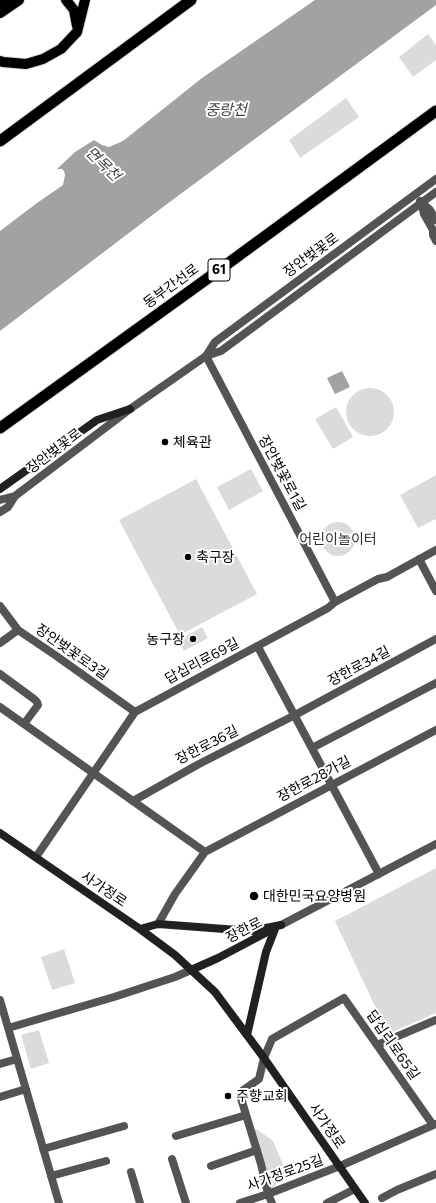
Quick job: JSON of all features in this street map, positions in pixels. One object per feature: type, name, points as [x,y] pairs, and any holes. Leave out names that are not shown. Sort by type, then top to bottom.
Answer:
[{"type":"highway","points":[[0,141],[191,0]]},
{"type":"highway","name":"동부간선로","points":[[0,428],[436,111]]},
{"type":"highway","points":[[0,433],[14,418]]},
{"type":"main road","points":[[0,3],[14,0]]},
{"type":"main road","points":[[0,13],[19,0]]},
{"type":"main road","points":[[66,0],[74,10],[78,25],[77,32]]},
{"type":"main road","points":[[0,61],[26,64],[43,59],[61,49],[77,32],[85,0]]},
{"type":"main road","points":[[0,489],[97,420],[130,410]]},
{"type":"main road","name":"사가정로","points":[[0,833],[140,929],[175,955],[215,992],[248,1035],[365,1203]]},
{"type":"main road","points":[[140,929],[158,924],[251,931],[278,927]]},
{"type":"main road","points":[[248,1035],[266,952],[278,927]]},
{"type":"main road","name":"장한로","points":[[191,970],[218,958],[278,927]]},
{"type":"street","name":"장안벚꽃로","points":[[206,356],[215,342],[436,179]]},
{"type":"street","name":"장안벚꽃로","points":[[0,512],[8,507],[15,496],[130,410],[206,356],[221,351],[436,192]]},
{"type":"street","points":[[415,194],[421,203],[430,210],[436,220]]},
{"type":"street","points":[[421,203],[424,214],[434,231],[433,235],[436,241]]},
{"type":"street","name":"장안벚꽃로1길","points":[[206,356],[336,602]]},
{"type":"street","name":"장안벚꽃로","points":[[0,500],[15,496]]},
{"type":"street","name":"답십리로69길","points":[[36,857],[135,712],[328,608],[378,579],[386,577],[436,550]]},
{"type":"street","points":[[420,559],[436,591]]},
{"type":"street","name":"장안벚꽃로3길","points":[[0,606],[18,630],[135,712]]},
{"type":"street","points":[[0,643],[18,630]]},
{"type":"street","name":"장한로34길","points":[[295,715],[436,639]]},
{"type":"street","points":[[258,646],[379,874]]},
{"type":"street","points":[[0,674],[37,702],[38,705],[24,724]]},
{"type":"street","points":[[312,748],[436,683]]},
{"type":"street","points":[[0,707],[205,852]]},
{"type":"street","name":"장한로36길","points":[[133,801],[204,761],[295,715]]},
{"type":"street","name":"장한로28가길","points":[[158,924],[175,894],[205,852],[331,784],[436,730]]},
{"type":"street","name":"장한로","points":[[278,927],[436,844]]},
{"type":"street","points":[[8,1028],[114,997],[175,977],[191,970]]},
{"type":"street","name":"답십리로65길","points":[[264,1058],[272,1039],[344,998],[435,1125],[340,1166]]},
{"type":"street","points":[[0,1000],[59,1203]]},
{"type":"street","points":[[377,1045],[436,1020]]},
{"type":"street","points":[[264,1058],[259,1079],[242,1091],[240,1095],[257,1150],[268,1194],[272,1203]]},
{"type":"street","points":[[0,1064],[17,1059]]},
{"type":"street","points":[[0,1097],[26,1089]]},
{"type":"street","points":[[176,1136],[246,1115]]},
{"type":"street","points":[[43,1149],[124,1126]]},
{"type":"street","points":[[211,1166],[257,1150]]},
{"type":"street","points":[[172,1159],[186,1203]]},
{"type":"street","points":[[51,1176],[106,1161]]},
{"type":"street","name":"사가정로25길","points":[[240,1203],[268,1194],[340,1166]]},
{"type":"street","points":[[131,1172],[140,1203]]},
{"type":"street","points":[[382,1198],[397,1190],[436,1174]]},
{"type":"street","points":[[327,1203],[355,1189]]},
{"type":"green space","points":[[428,34],[436,45],[436,60],[413,77],[399,57]]},
{"type":"green space","points":[[346,98],[359,117],[300,158],[289,140]]},
{"type":"green space","points":[[370,388],[379,390],[387,395],[392,403],[394,412],[392,421],[387,429],[379,434],[370,436],[361,434],[353,429],[348,421],[346,412],[348,403],[353,395],[361,390]]},
{"type":"green space","points":[[336,407],[353,437],[333,449],[315,419]]},
{"type":"green space","points":[[251,469],[263,491],[229,510],[217,487]]},
{"type":"green space","points":[[436,475],[436,519],[418,528],[400,495]]},
{"type":"green space","name":"축구장","points":[[196,479],[257,594],[180,635],[119,520]]},
{"type":"green space","name":"어린이놀이터","points":[[338,522],[350,527],[355,539],[350,551],[338,556],[326,551],[321,539],[326,527]]},
{"type":"green space","name":"농구장","points":[[202,627],[208,638],[184,651],[179,640]]},
{"type":"green space","points":[[436,868],[436,1013],[388,1034],[335,921]]},
{"type":"green space","points":[[64,949],[75,983],[52,990],[41,957]]},
{"type":"green space","points":[[39,1030],[49,1063],[31,1069],[21,1035]]},
{"type":"green space","points":[[253,1129],[258,1130],[273,1141],[287,1174],[271,1189]]},
{"type":"water","name":"중랑천","points":[[315,0],[436,0],[436,5],[167,204],[0,331],[0,231],[63,185],[65,175],[64,171],[62,169],[57,169],[75,152],[94,140],[109,147],[123,141],[202,78]]},
{"type":"water","points":[[342,371],[350,387],[335,394],[327,378]]},
{"type":"place","name":"체육관","points":[[165,442]]},
{"type":"place","name":"축구장","points":[[188,557]]},
{"type":"place","name":"농구장","points":[[193,639]]},
{"type":"place","name":"대한민국요양병원","points":[[254,896]]},
{"type":"place","name":"주향교회","points":[[228,1096]]},
{"type":"water label","name":"면목천","points":[[103,164]]}]
